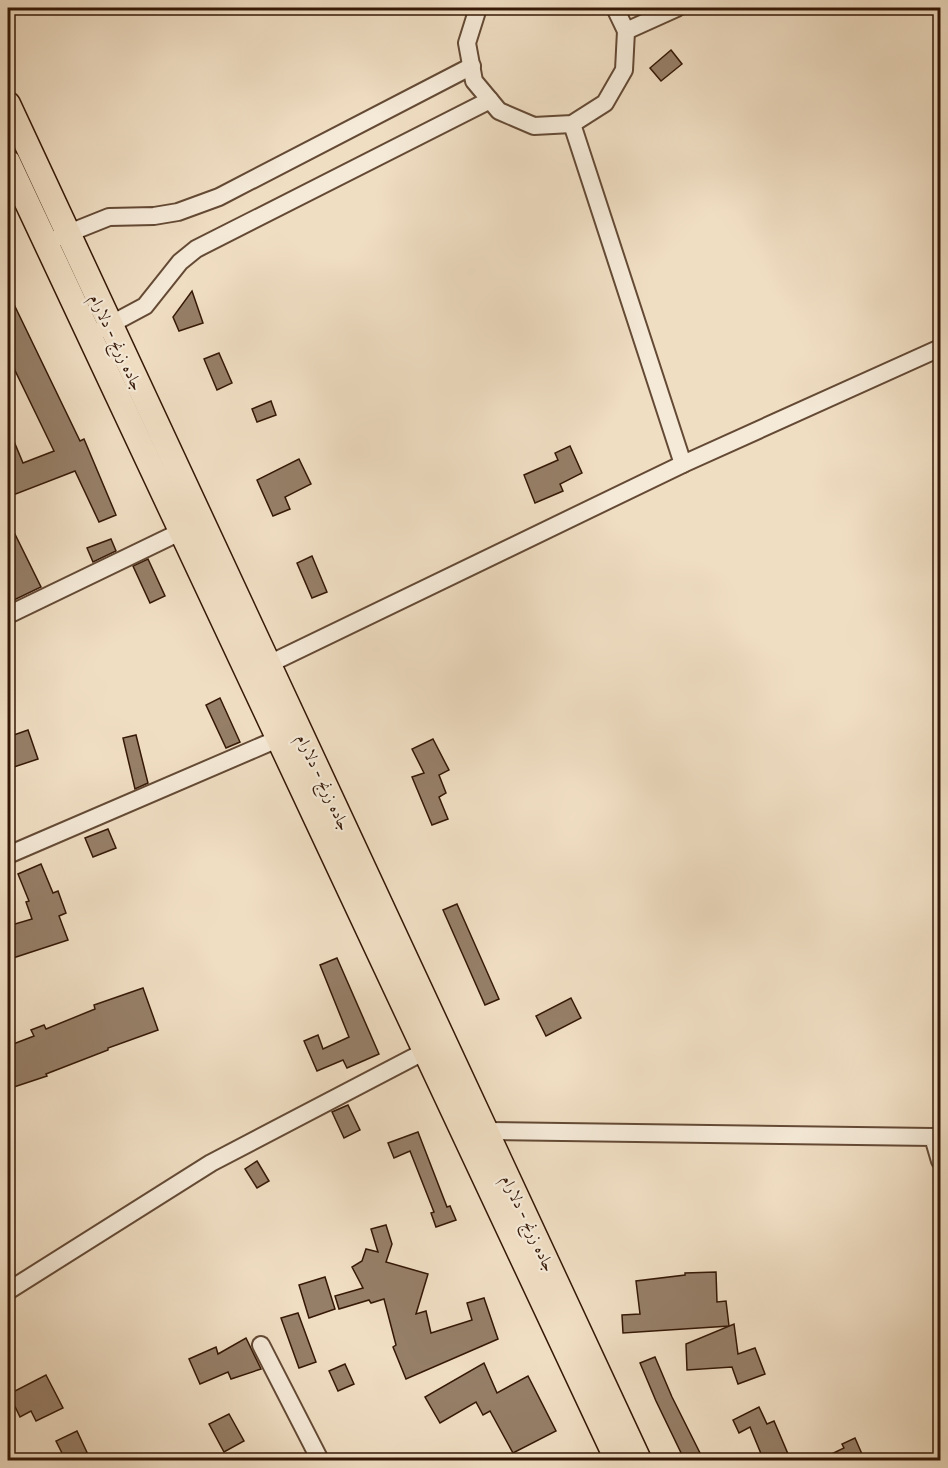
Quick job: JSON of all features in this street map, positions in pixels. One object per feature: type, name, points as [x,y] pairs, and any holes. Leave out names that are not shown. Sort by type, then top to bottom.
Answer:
[{"type":"highway","name":"جاده زرنج - دلارام","points":[[8,105],[57,238],[99,331],[182,531],[280,738],[435,1046],[487,1131],[639,1461]]},
{"type":"highway","name":"جاده زرنج - دلارام","points":[[8,162],[57,238]]},
{"type":"highway","name":"جاده زرنج - دلارام","points":[[99,331],[269,664],[617,1461]]},
{"type":"street","points":[[478,8],[467,43],[474,81],[499,111],[534,126],[572,124],[605,103],[624,70],[626,31],[615,8]]},
{"type":"street","points":[[626,31],[677,8]]},
{"type":"street","points":[[57,238],[109,217],[154,216],[178,212],[219,197],[472,66]]},
{"type":"street","points":[[99,331],[145,306],[180,262],[196,249],[490,100]]},
{"type":"street","points":[[572,124],[683,464]]},
{"type":"street","points":[[269,664],[683,464],[940,348]]},
{"type":"street","points":[[8,615],[182,531]]},
{"type":"street","points":[[8,855],[280,738]]},
{"type":"street","points":[[8,1291],[211,1163],[435,1046]]},
{"type":"street","points":[[487,1131],[933,1137],[940,1161]]},
{"type":"street","points":[[261,1345],[320,1461]]},
{"type":"building","points":[[671,50],[682,64],[661,81],[650,68]]},
{"type":"building","points":[[192,291],[203,323],[179,331],[173,317]]},
{"type":"building","points":[[8,292],[80,441],[84,439],[116,515],[99,522],[75,471],[8,497],[8,427],[23,463],[54,451],[8,356]]},
{"type":"building","points":[[219,353],[232,383],[217,390],[204,359]]},
{"type":"building","points":[[271,401],[276,415],[257,422],[252,409]]},
{"type":"building","points":[[570,446],[582,473],[560,484],[563,491],[535,503],[524,475],[558,460],[555,453]]},
{"type":"building","points":[[299,459],[311,484],[285,497],[290,509],[273,516],[257,480]]},
{"type":"building","points":[[8,520],[41,587],[14,600],[8,585]]},
{"type":"building","points":[[111,539],[116,551],[93,562],[87,548]]},
{"type":"building","points":[[312,556],[327,592],[312,598],[297,563]]},
{"type":"building","points":[[148,559],[165,596],[150,603],[133,566]]},
{"type":"building","points":[[220,698],[240,742],[226,748],[206,705]]},
{"type":"building","points":[[28,730],[38,759],[8,769],[8,737]]},
{"type":"building","points":[[136,735],[148,783],[135,789],[123,738]]},
{"type":"building","points":[[433,739],[449,770],[439,775],[446,793],[439,797],[448,819],[432,825],[412,777],[424,773],[412,749]]},
{"type":"building","points":[[108,829],[116,848],[93,857],[85,838]]},
{"type":"building","points":[[41,864],[53,893],[58,891],[66,913],[59,916],[68,940],[13,958],[8,941],[8,926],[32,919],[26,902],[29,901],[18,874]]},
{"type":"building","points":[[457,904],[499,999],[485,1005],[443,910]]},
{"type":"building","points":[[337,958],[379,1054],[347,1068],[343,1060],[317,1071],[304,1041],[318,1035],[323,1049],[349,1037],[320,965]]},
{"type":"building","points":[[143,988],[158,1030],[108,1048],[108,1050],[46,1074],[47,1076],[8,1089],[8,1046],[34,1036],[31,1030],[44,1025],[46,1029],[95,1009],[94,1005]]},
{"type":"building","points":[[571,998],[581,1018],[546,1036],[536,1016]]},
{"type":"building","points":[[348,1105],[360,1130],[344,1138],[332,1112]]},
{"type":"building","points":[[418,1132],[447,1207],[450,1206],[456,1220],[436,1227],[431,1213],[434,1212],[410,1151],[394,1158],[388,1143]]},
{"type":"building","points":[[257,1161],[269,1181],[257,1188],[245,1169]]},
{"type":"building","points":[[386,1225],[392,1244],[386,1262],[428,1274],[416,1314],[426,1311],[431,1333],[472,1320],[467,1303],[484,1298],[498,1339],[406,1379],[393,1347],[396,1345],[384,1299],[371,1303],[369,1300],[339,1309],[335,1296],[363,1288],[352,1267],[362,1261],[366,1249],[378,1252],[371,1229]]},
{"type":"building","points":[[716,1272],[717,1302],[726,1301],[729,1326],[623,1333],[622,1315],[640,1314],[636,1281],[685,1275],[685,1273]]},
{"type":"building","points":[[325,1277],[335,1309],[309,1318],[299,1285]]},
{"type":"building","points":[[298,1313],[316,1362],[299,1368],[281,1318]]},
{"type":"building","points":[[734,1324],[738,1354],[755,1348],[765,1374],[738,1384],[732,1367],[687,1370],[686,1344]]},
{"type":"building","points":[[246,1338],[261,1369],[231,1379],[228,1372],[200,1384],[189,1359],[216,1347],[218,1354]]},
{"type":"building","points":[[655,1357],[704,1461],[685,1461],[656,1401],[640,1363]]},
{"type":"building","points":[[484,1363],[497,1393],[528,1376],[556,1431],[513,1453],[490,1411],[483,1415],[476,1402],[440,1423],[425,1397]]},
{"type":"building","points":[[345,1364],[354,1384],[338,1391],[329,1371]]},
{"type":"building","points":[[46,1375],[63,1408],[36,1421],[31,1411],[20,1417],[9,1394]]},
{"type":"building","points":[[759,1407],[767,1424],[774,1421],[791,1461],[764,1461],[750,1427],[739,1433],[733,1420]]},
{"type":"building","points":[[229,1414],[244,1441],[224,1452],[209,1424]]},
{"type":"building","points":[[77,1431],[91,1461],[66,1461],[56,1441]]},
{"type":"building","points":[[855,1438],[865,1461],[817,1461],[844,1448],[842,1444]]}]
